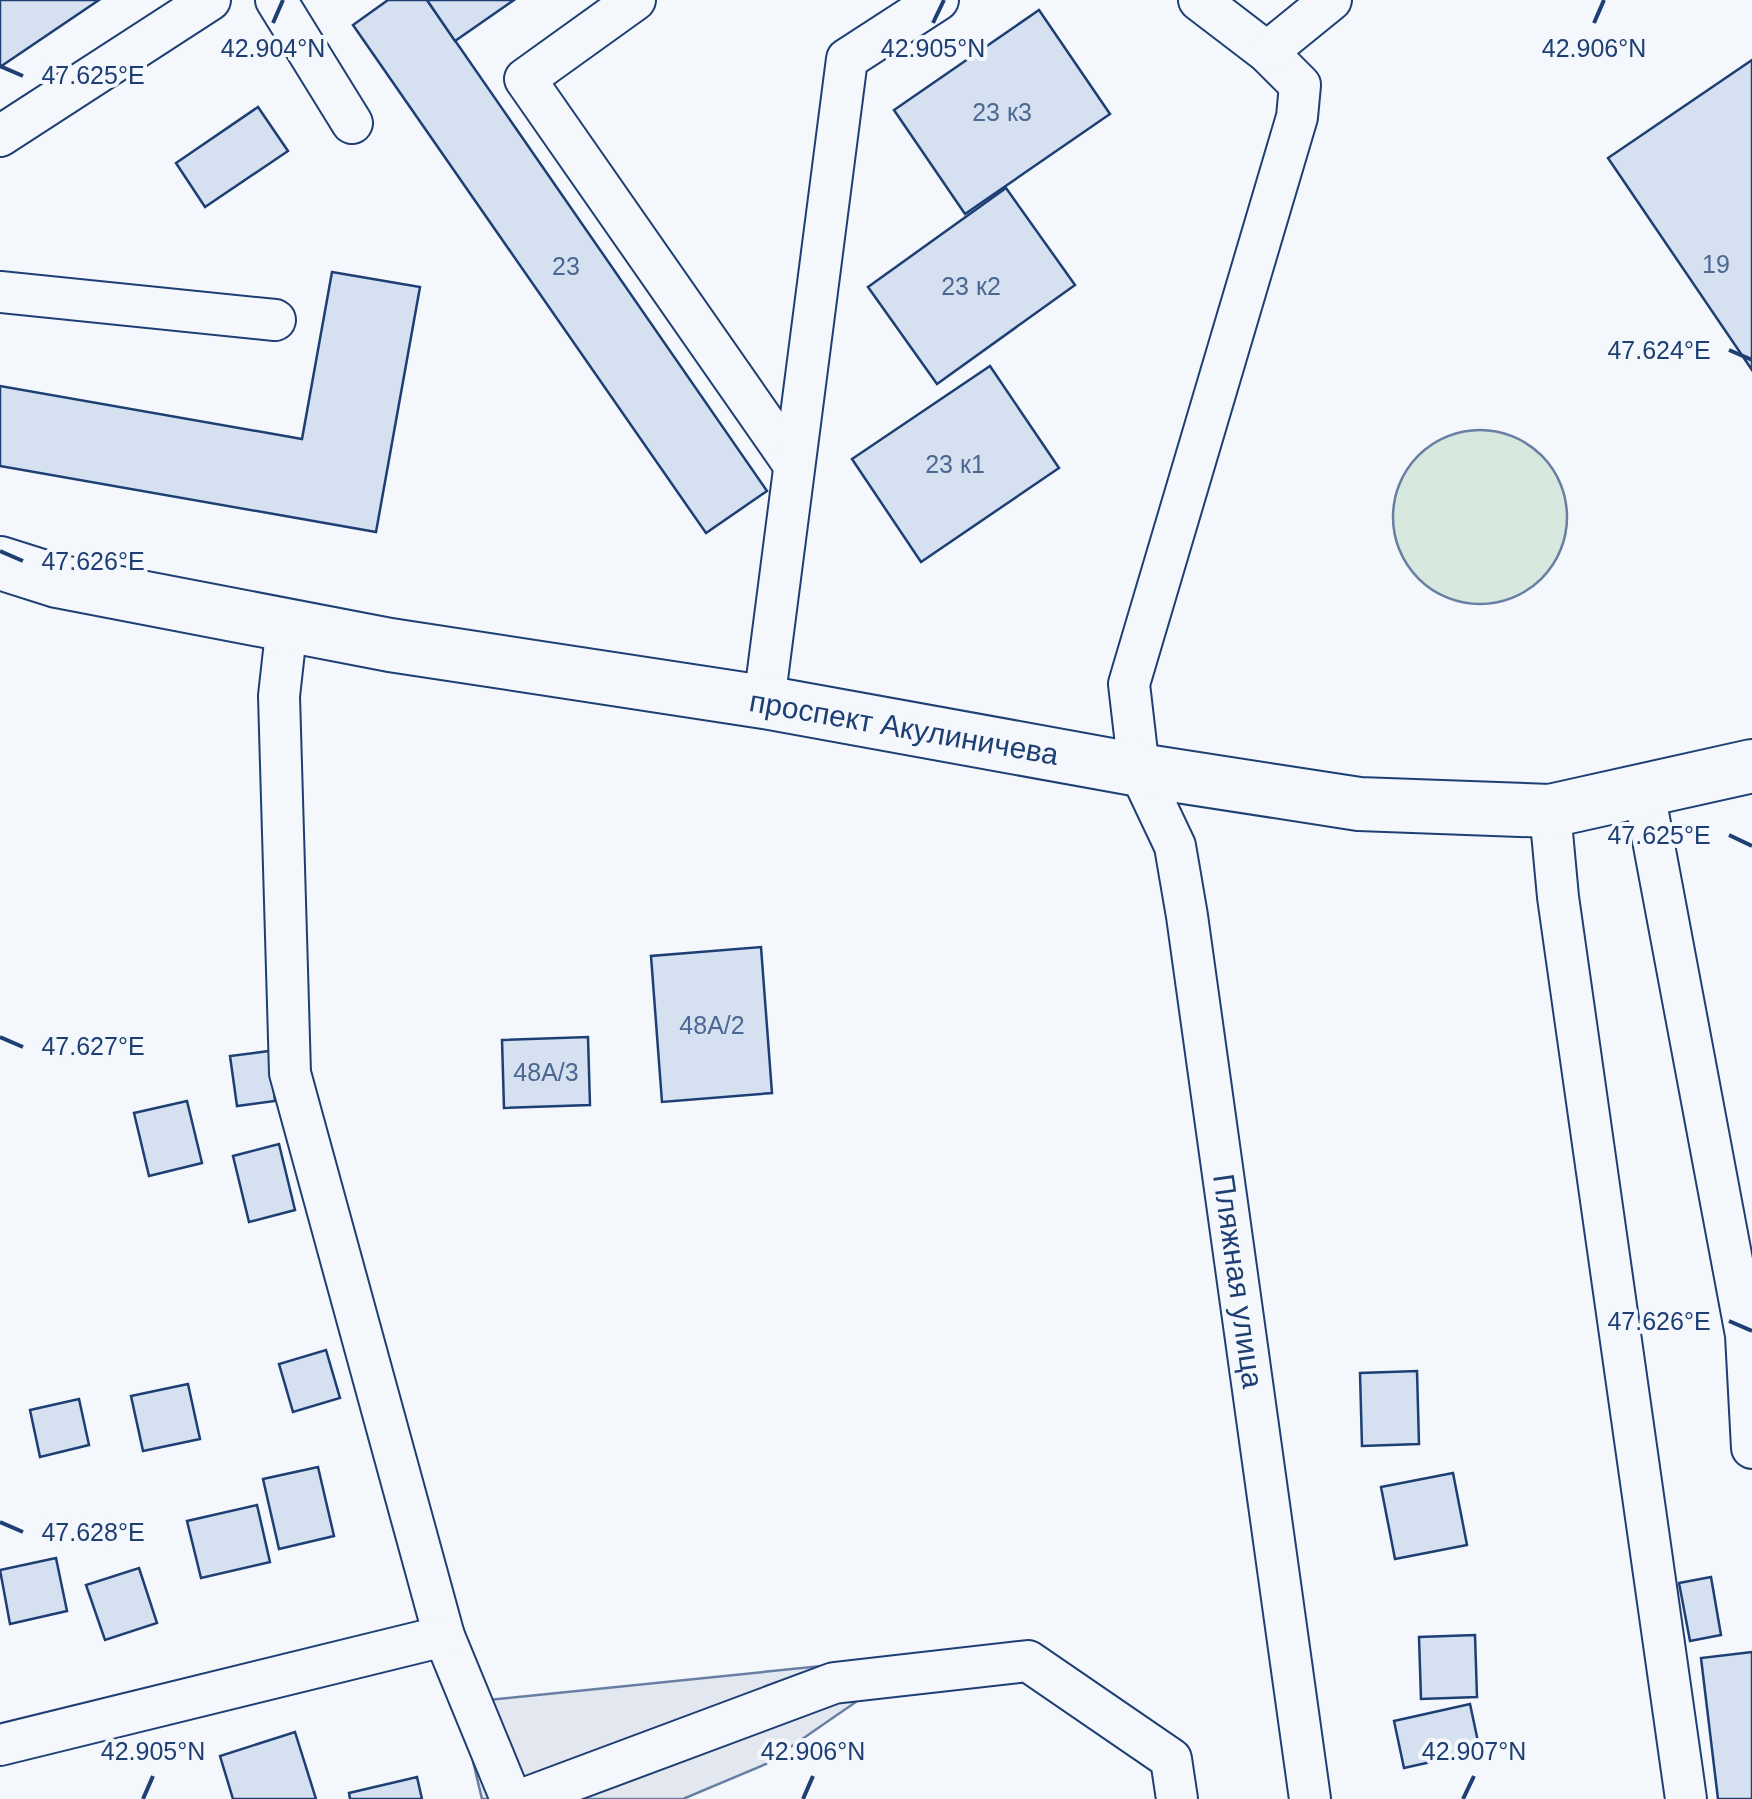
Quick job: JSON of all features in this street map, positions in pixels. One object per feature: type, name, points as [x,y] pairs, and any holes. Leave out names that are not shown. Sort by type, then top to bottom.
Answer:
[{"type":"main road","points":[[0,563],[57,581]]},
{"type":"main road","name":"проспект Акулиничева","points":[[57,581],[1140,770],[1360,804],[1550,811],[1752,766]]},
{"type":"main road","points":[[0,586],[57,581]]},
{"type":"street","points":[[0,136],[210,0]]},
{"type":"street","points":[[276,0],[352,123]]},
{"type":"street","points":[[635,0],[525,79],[792,462]]},
{"type":"street","points":[[764,702],[846,59],[938,0]]},
{"type":"street","name":"Пляжная улица","points":[[1199,0],[1266,52],[1300,85],[1298,118],[1130,684],[1140,770],[1175,846],[1187,916],[1310,1799]]},
{"type":"street","points":[[1266,52],[1331,0]]},
{"type":"street","points":[[0,292],[275,320]]},
{"type":"street","points":[[287,624],[280,696],[290,1073],[444,1636],[511,1799]]},
{"type":"street","points":[[1644,792],[1746,1334],[1752,1448]]},
{"type":"street","points":[[1550,811],[1558,897],[1686,1799]]},
{"type":"street","points":[[0,1745],[444,1636]]},
{"type":"street","points":[[523,1799],[834,1683],[1028,1660],[1171,1759],[1177,1799]]},
{"type":"shaded area","points":[[1480,430],[1513,437],[1542,455],[1560,484],[1567,517],[1560,550],[1542,579],[1513,597],[1480,604],[1447,597],[1418,579],[1400,550],[1393,517],[1400,484],[1418,455],[1447,437]]},
{"type":"shaded area","points":[[861,1662],[866,1695],[766,1764],[683,1799],[482,1799],[459,1703]]},
{"type":"building","points":[[0,0],[99,0],[0,67]]},
{"type":"building","points":[[388,0],[427,0],[767,491],[706,533],[353,25]]},
{"type":"building","points":[[427,0],[514,0],[455,41]]},
{"type":"building","points":[[1039,10],[1110,114],[965,214],[894,110]]},
{"type":"building","points":[[1752,60],[1752,370],[1608,158]]},
{"type":"building","points":[[258,107],[288,151],[205,207],[176,163]]},
{"type":"building","points":[[1006,188],[1075,285],[937,384],[868,287]]},
{"type":"building","points":[[332,272],[420,287],[376,532],[0,466],[0,386],[302,439]]},
{"type":"building","points":[[990,366],[1059,468],[921,562],[852,459]]},
{"type":"building","points":[[761,947],[772,1093],[662,1102],[651,956]]},
{"type":"building","points":[[588,1037],[590,1105],[504,1108],[502,1040]]},
{"type":"building","points":[[269,1051],[275,1101],[237,1106],[230,1056]]},
{"type":"building","points":[[187,1101],[202,1163],[149,1176],[134,1113]]},
{"type":"building","points":[[279,1144],[295,1210],[249,1222],[233,1156]]},
{"type":"building","points":[[326,1350],[340,1398],[293,1412],[279,1364]]},
{"type":"building","points":[[1417,1371],[1419,1444],[1362,1446],[1360,1373]]},
{"type":"building","points":[[188,1384],[200,1439],[143,1451],[131,1396]]},
{"type":"building","points":[[79,1399],[89,1445],[40,1457],[30,1410]]},
{"type":"building","points":[[318,1467],[334,1536],[279,1549],[263,1479]]},
{"type":"building","points":[[1453,1473],[1467,1545],[1395,1559],[1381,1487]]},
{"type":"building","points":[[257,1505],[270,1562],[201,1578],[187,1521]]},
{"type":"building","points":[[56,1558],[67,1611],[10,1624],[0,1570]]},
{"type":"building","points":[[139,1568],[157,1623],[105,1640],[86,1585]]},
{"type":"building","points":[[1711,1577],[1721,1635],[1690,1641],[1679,1583]]},
{"type":"building","points":[[1475,1635],[1477,1697],[1421,1699],[1419,1637]]},
{"type":"building","points":[[1752,1652],[1752,1799],[1718,1799],[1701,1658]]},
{"type":"building","points":[[1470,1704],[1480,1751],[1404,1768],[1394,1721]]},
{"type":"building","points":[[295,1732],[316,1799],[233,1799],[220,1756]]},
{"type":"building","points":[[417,1777],[422,1799],[350,1799],[349,1793]]}]
